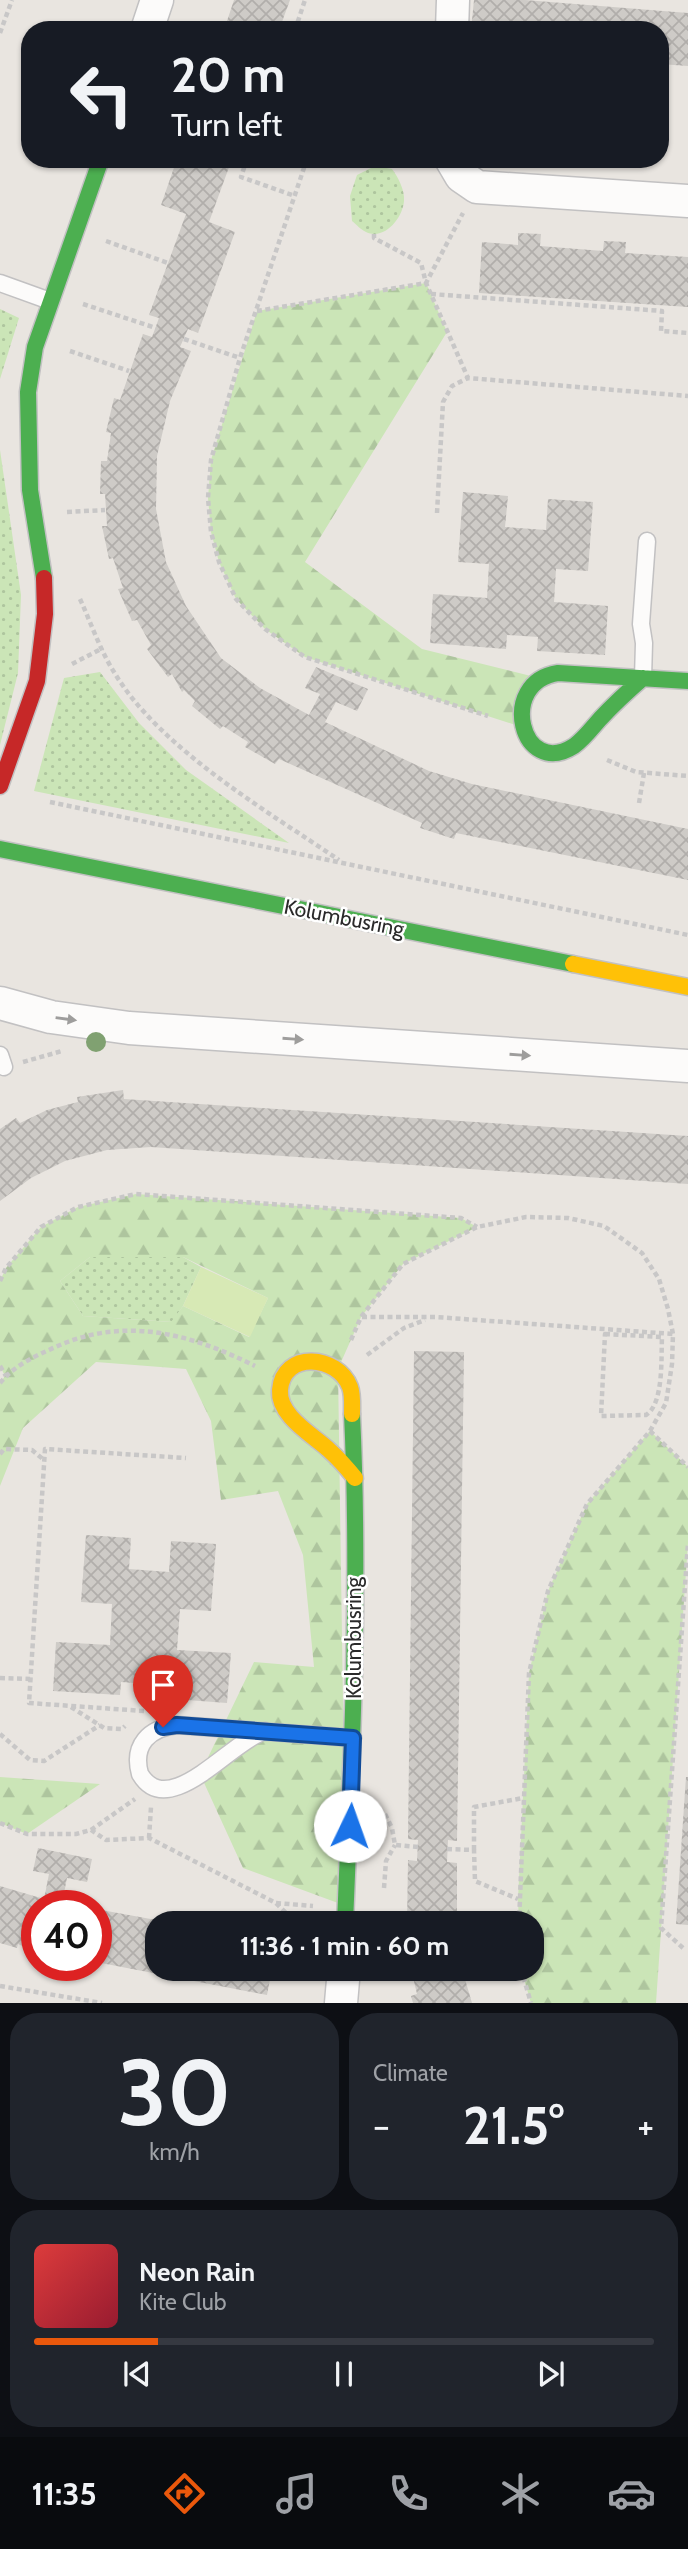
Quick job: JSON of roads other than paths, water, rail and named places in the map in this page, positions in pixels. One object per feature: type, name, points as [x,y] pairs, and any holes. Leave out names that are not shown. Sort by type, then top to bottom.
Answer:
[{"type":"street","points":[[150,21],[158,0]]},
{"type":"street","points":[[452,21],[453,0]]},
{"type":"street","points":[[0,786],[37,681],[45,614],[44,573],[30,490],[27,448],[28,392],[38,340],[51,298],[98,168]]},
{"type":"street","points":[[456,168],[461,176],[477,187],[688,201]]},
{"type":"street","points":[[643,678],[574,746],[562,751],[549,751],[535,747],[526,738],[522,727],[523,704],[528,690],[539,677],[558,673],[643,678],[688,681]]},
{"type":"street","name":"Kolumbusring","points":[[0,849],[688,987]]},
{"type":"street","points":[[0,1003],[51,1017],[129,1028],[688,1066]]},
{"type":"street","name":"Kolumbusring","points":[[346,1911],[353,1738],[355,1478],[351,1389],[338,1369],[320,1362],[300,1362],[287,1371],[280,1384],[280,1397],[288,1412],[355,1478]]},
{"type":"street","points":[[341,2003],[343,1981]]},
{"type":"lane","points":[[0,283],[51,298]]},
{"type":"lane","points":[[643,678],[644,643],[641,624],[647,541]]},
{"type":"lane","points":[[265,1731],[245,1740],[184,1786],[168,1790],[152,1787],[140,1774],[138,1762],[141,1749],[152,1732],[177,1725],[265,1731],[353,1738]]}]
